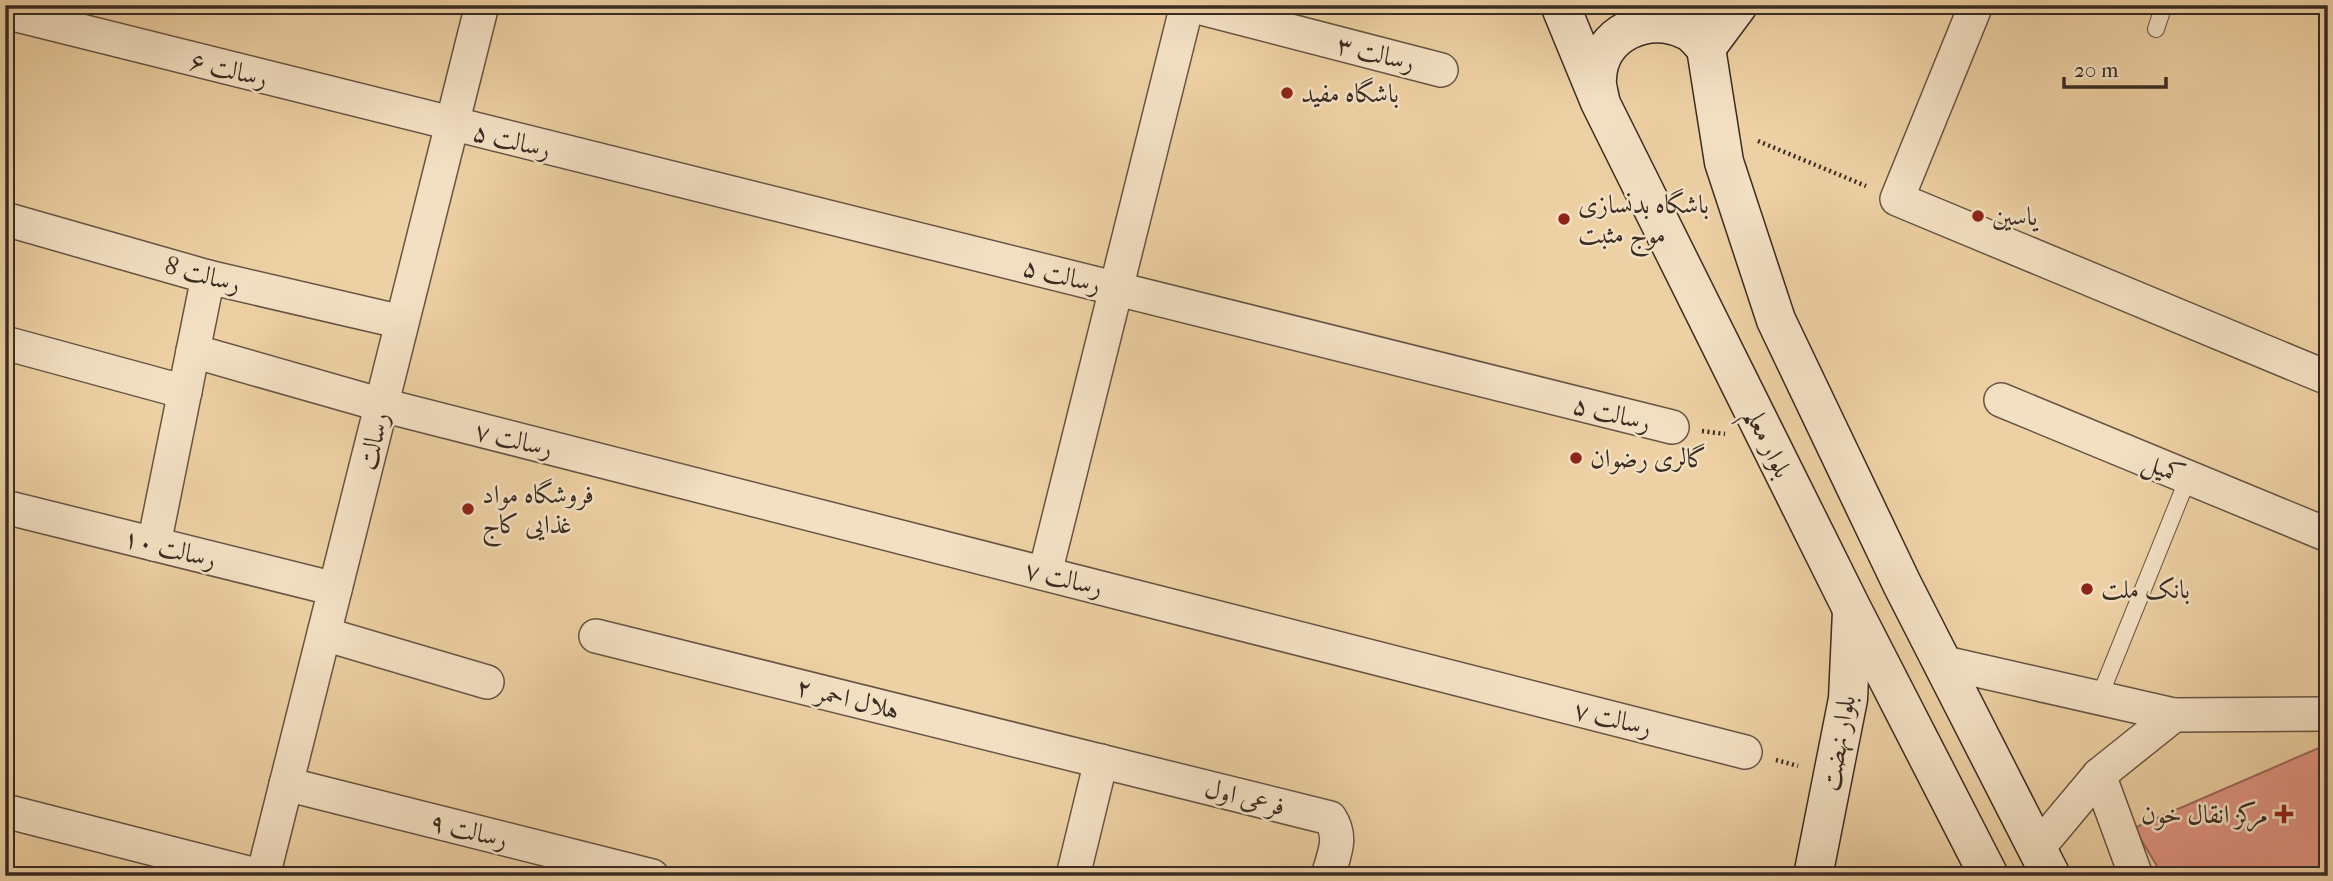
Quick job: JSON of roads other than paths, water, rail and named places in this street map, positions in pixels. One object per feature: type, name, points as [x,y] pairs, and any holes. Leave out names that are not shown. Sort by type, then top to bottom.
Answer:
[{"type":"main road","name":"بلوار معلم","points":[[1560,5],[1600,102],[1852,609],[1989,876]]},
{"type":"main road","points":[[1705,5],[1706,48],[1724,162],[1776,320],[1941,662],[2044,862]]},
{"type":"main road","points":[[1706,48],[1738,5]]},
{"type":"main road","points":[[1600,102],[1597,78],[1603,54],[1619,35],[1640,24],[1665,22],[1689,30],[1706,48]]},
{"type":"main road","name":"بلوار نهضت","points":[[1813,876],[1848,699],[1852,609]]},
{"type":"street","name":"رسالت","points":[[262,876],[482,5]]},
{"type":"street","name":"رسالت ۳","points":[[1189,5],[1441,70]]},
{"type":"street","points":[[1045,573],[1189,5]]},
{"type":"street","points":[[1976,5],[1897,199],[2328,378]]},
{"type":"street","name":"رسالت ۶","points":[[5,12],[452,126]]},
{"type":"street","name":"رسالت ۵","points":[[452,126],[1116,288],[1672,428]]},
{"type":"street","name":"رسالت 8","points":[[5,219],[208,277],[402,322]]},
{"type":"street","points":[[154,544],[208,277]]},
{"type":"street","points":[[5,343],[185,392]]},
{"type":"street","name":"رسالت ۷","points":[[193,351],[382,405],[1745,752]]},
{"type":"street","name":"کمیل","points":[[2001,400],[2328,536]]},
{"type":"street","name":"رسالت ۱۰","points":[[5,507],[335,589]]},
{"type":"street","points":[[324,634],[487,682]]},
{"type":"street","name":"هلال احمر ۲","points":[[596,636],[1101,761]]},
{"type":"street","points":[[1941,662],[2174,715],[2328,714]]},
{"type":"street","points":[[2044,862],[2099,775],[2174,715]]},
{"type":"street","points":[[1073,876],[1101,761]]},
{"type":"street","name":"فرعی اول","points":[[1101,761],[1330,818],[1337,828],[1338,836],[1328,876]]},
{"type":"street","points":[[2099,775],[2136,876]]},
{"type":"street","name":"رسالت ۹","points":[[286,784],[652,876]]},
{"type":"street","points":[[5,811],[262,876]]},
{"type":"lane","points":[[2156,29],[2164,5]]},
{"type":"lane","points":[[2099,698],[2188,478]]},
{"type":"place","name":"باشگاه مفید","points":[[1287,93]]},
{"type":"place","name":"یاسین","points":[[1978,216]]},
{"type":"place","name":"باشگاه بدنسازی موج مثبت","points":[[1564,219]]},
{"type":"place","name":"گالری رضوان","points":[[1576,458]]},
{"type":"place","name":"فروشگاه مواد غذایی کاج","points":[[468,509]]},
{"type":"place","name":"بانک ملت","points":[[2087,589]]},
{"type":"place","name":"مرکز انقال خون","points":[[2284,814]]}]
